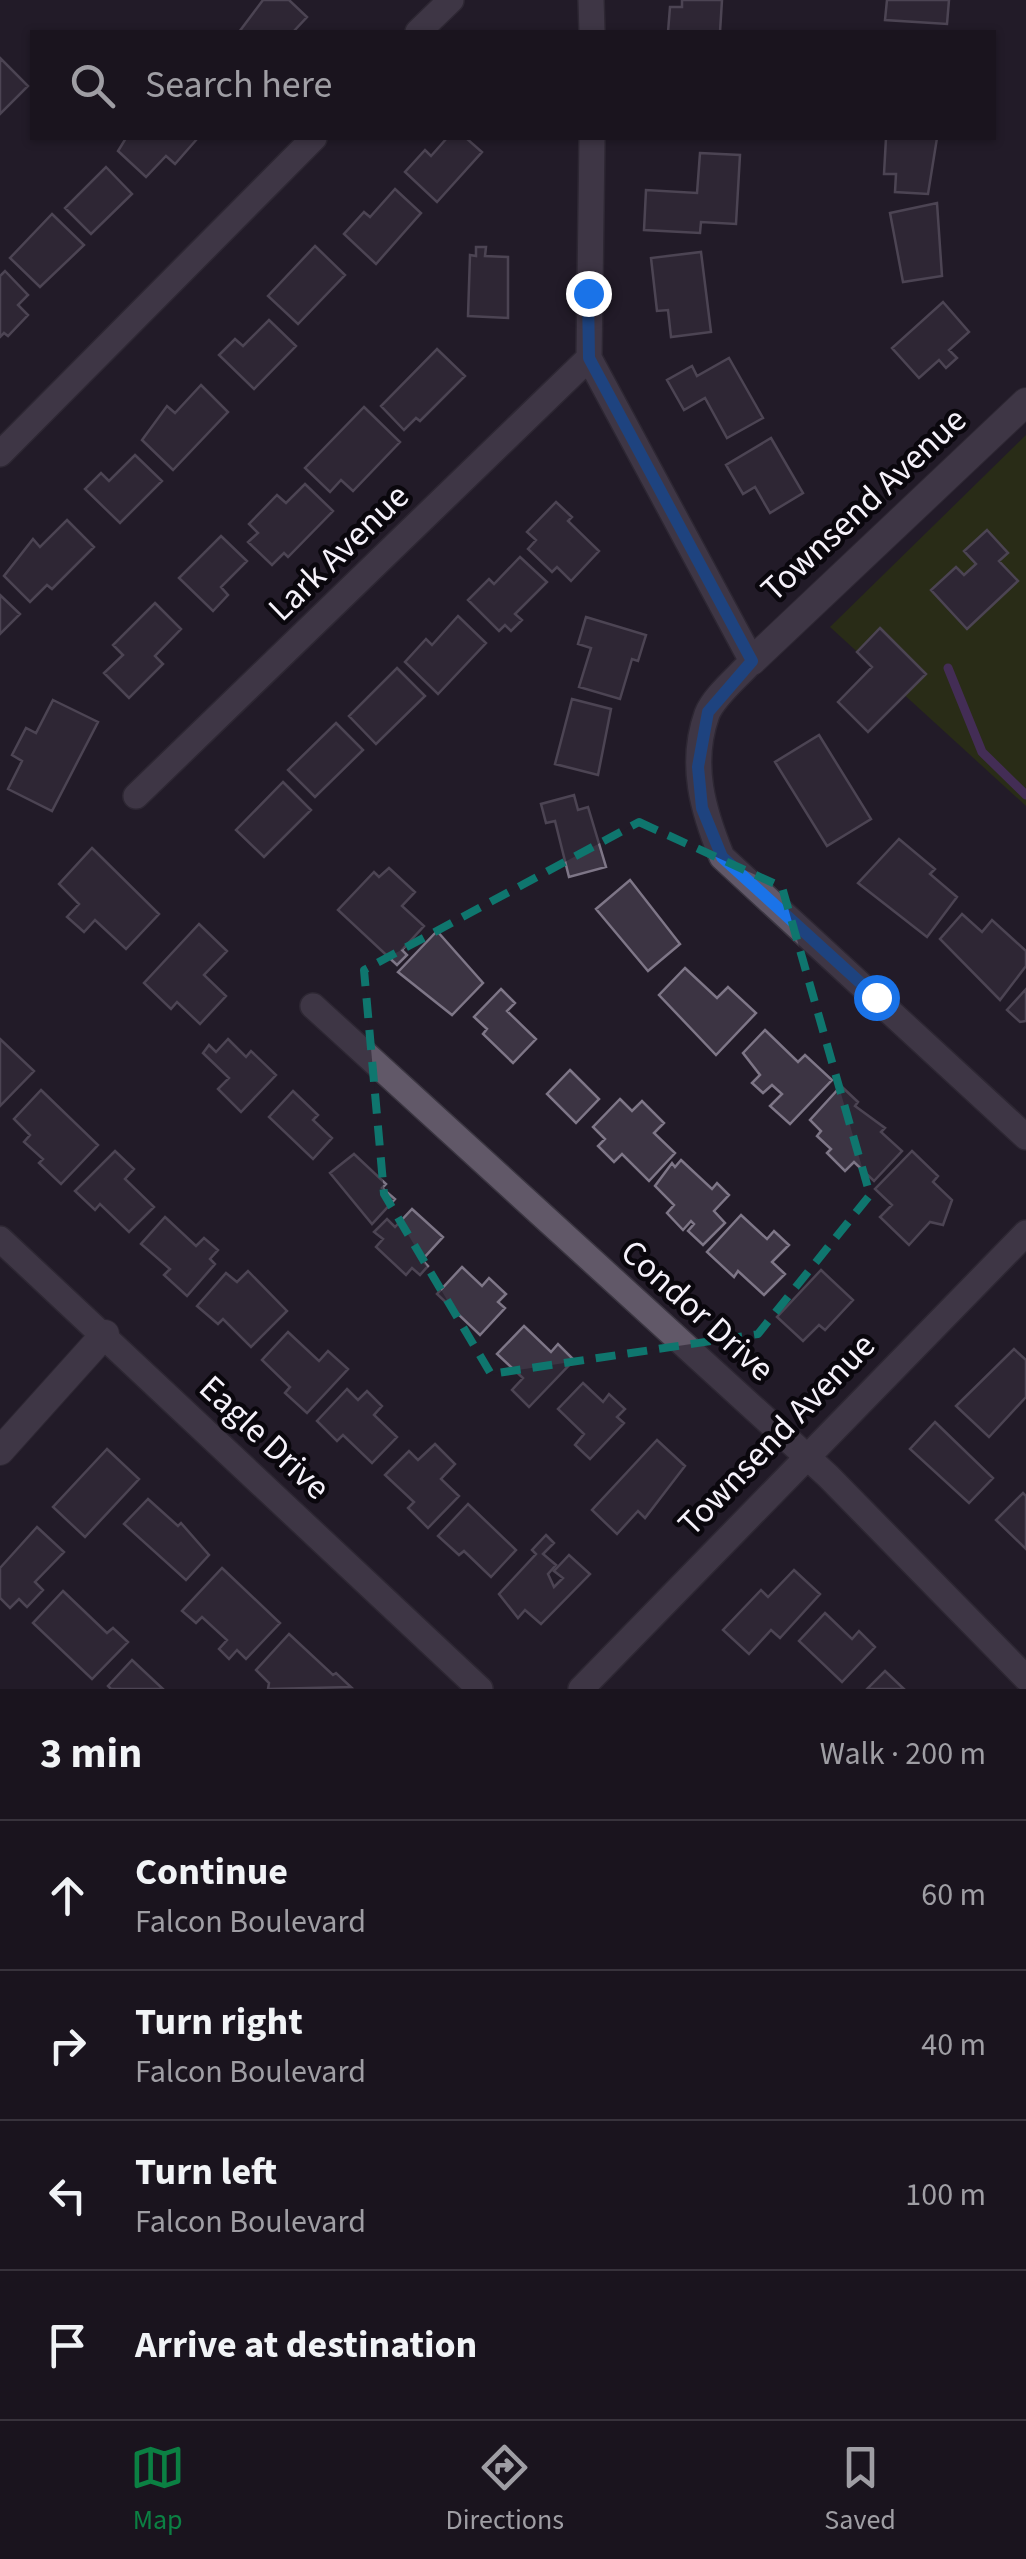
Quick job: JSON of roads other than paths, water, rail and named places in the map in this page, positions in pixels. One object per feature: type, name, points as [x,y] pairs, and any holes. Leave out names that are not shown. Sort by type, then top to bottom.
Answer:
[{"type":"street","points":[[420,30],[451,0]]},
{"type":"street","points":[[592,0],[592,30]]},
{"type":"street","points":[[0,454],[312,140]]},
{"type":"street","points":[[592,140],[589,358],[752,661],[708,712],[698,767],[702,808],[722,857],[1026,1137]]},
{"type":"street","name":"Lark Avenue","points":[[136,796],[589,358]]},
{"type":"street","name":"Townsend Avenue","points":[[752,661],[1026,402]]},
{"type":"street","name":"Condor Drive","points":[[312,1006],[805,1456],[1026,1678]]},
{"type":"street","name":"Townsend Avenue","points":[[580,1689],[1026,1232]]},
{"type":"street","name":"Eagle Drive","points":[[0,1239],[480,1689]]},
{"type":"street","points":[[0,1452],[105,1334]]},
{"type":"waterway","points":[[948,668],[982,752],[1026,795]]}]
